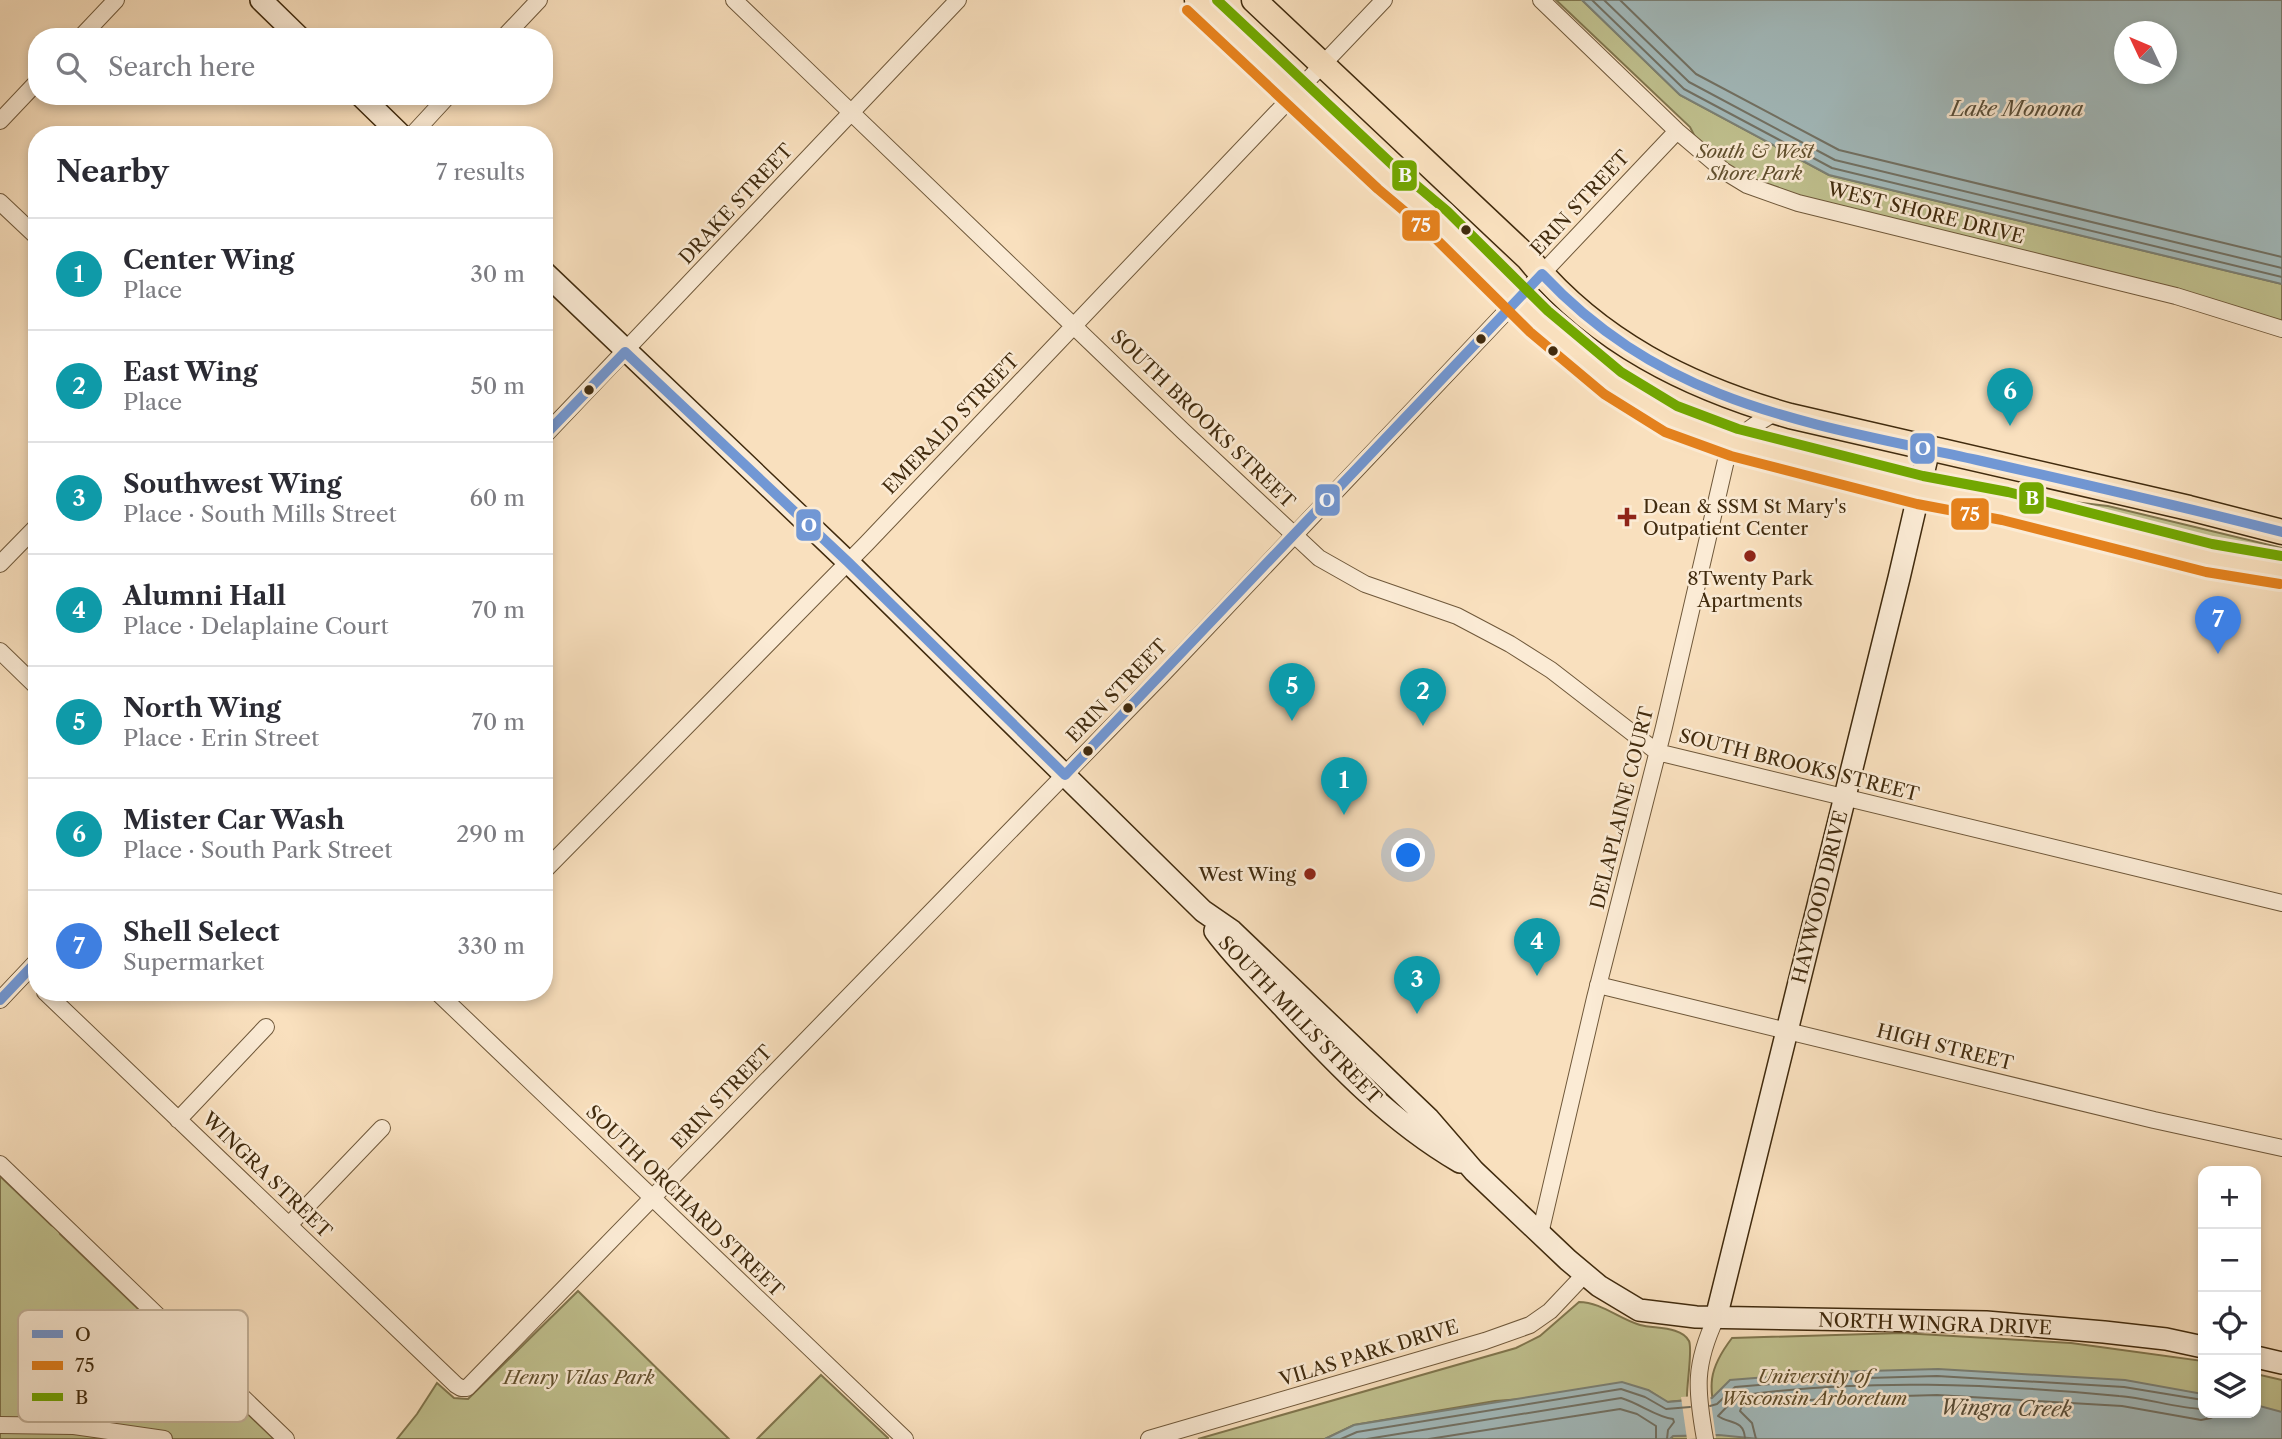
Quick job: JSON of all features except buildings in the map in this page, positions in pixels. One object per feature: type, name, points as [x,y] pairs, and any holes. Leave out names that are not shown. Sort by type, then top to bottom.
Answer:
[{"type":"main road","points":[[1197,0],[1388,179],[1437,221],[1517,300],[1613,383],[1671,419],[1734,442],[1920,490],[2005,506],[2209,558],[2282,570]]},
{"type":"main road","points":[[1254,0],[1519,249],[1560,294],[1641,356],[1688,380],[1745,403],[1776,412],[2282,532]]},
{"type":"street","points":[[90,28],[116,0]]},
{"type":"street","points":[[261,0],[290,28]]},
{"type":"street","points":[[513,28],[539,0]]},
{"type":"street","name":"SOUTH BROOKS STREET","points":[[734,0],[1319,558],[1365,584],[1457,616],[1523,651],[1657,752],[2282,903]]},
{"type":"street","name":"DRAKE STREET","points":[[553,427],[958,0]]},
{"type":"street","name":"EMERALD STREET","points":[[553,862],[848,562],[1384,0]]},
{"type":"street","name":"WEST SHORE DRIVE","points":[[1541,0],[1677,131],[1724,171],[1747,185],[1782,198],[2176,296],[2282,329]]},
{"type":"street","points":[[0,121],[28,91]]},
{"type":"street","points":[[370,105],[392,126]]},
{"type":"street","points":[[421,126],[440,105]]},
{"type":"street","name":"ERIN STREET","points":[[461,1388],[470,1385],[1065,775],[1677,131]]},
{"type":"street","points":[[0,202],[28,228]]},
{"type":"street","name":"SOUTH MILLS STREET","points":[[553,281],[848,562],[1203,911],[1216,933],[1238,958],[1357,1083],[1425,1142],[1474,1171],[1584,1275],[1639,1310],[1667,1314]]},
{"type":"street","points":[[1734,442],[1745,431],[1776,412]]},
{"type":"street","name":"DELAPLAINE COURT","points":[[1540,1234],[1726,460],[1734,442]]},
{"type":"street","name":"HAYWOOD DRIVE","points":[[1705,1439],[1698,1392],[1699,1368],[1705,1342],[1716,1318],[1788,1031],[1929,449]]},
{"type":"street","points":[[0,564],[28,535]]},
{"type":"street","points":[[0,651],[28,678]]},
{"type":"street","points":[[0,1000],[28,977]]},
{"type":"street","name":"HIGH STREET","points":[[1598,985],[2154,1120],[2282,1148]]},
{"type":"street","name":"WINGRA STREET","points":[[54,1001],[461,1388]]},
{"type":"street","name":"SOUTH ORCHARD STREET","points":[[446,1001],[905,1439]]},
{"type":"street","points":[[178,1120],[266,1027]]},
{"type":"street","points":[[289,1225],[382,1128]]},
{"type":"street","points":[[0,1164],[152,1310]]},
{"type":"street","name":"VILAS PARK DRIVE","points":[[1149,1439],[1485,1341],[1530,1325],[1550,1311],[1584,1275]]},
{"type":"street","name":"NORTH WINGRA DRIVE","points":[[1667,1314],[1716,1318],[1986,1322],[2104,1332],[2166,1339],[2198,1346]]},
{"type":"street","points":[[2261,1358],[2282,1363]]},
{"type":"street","points":[[248,1402],[286,1439]]},
{"type":"street","points":[[0,1425],[111,1429],[164,1439]]},
{"type":"green space","name":"South & West Shore Park","points":[[1556,0],[1582,0],[1680,95],[1829,175],[2282,284],[2282,329],[1798,203],[1705,156],[1690,127]]},
{"type":"green space","points":[[2039,498],[2108,506],[2282,548],[2281,553],[2211,544],[2038,502]]},
{"type":"green space","points":[[0,1176],[139,1310],[18,1310],[18,1422],[248,1422],[248,1414],[274,1439],[0,1439]]},
{"type":"green space","name":"Henry Vilas Park","points":[[578,1291],[729,1439],[397,1439],[437,1383],[454,1398],[468,1399]]},
{"type":"green space","points":[[1579,1302],[1595,1305],[1640,1325],[1674,1330],[1685,1336],[1689,1341],[1690,1352],[1687,1400],[1667,1402],[1648,1390],[1495,1401],[1354,1425],[1325,1439],[1198,1439],[1516,1348],[1540,1336]]},
{"type":"green space","name":"Wingra Creek","points":[[1902,1333],[2071,1343],[2198,1360],[2198,1418],[2261,1418],[2261,1375],[2282,1380],[2282,1439],[1670,1439],[1673,1436],[1719,1434],[1712,1394],[1713,1373],[1732,1338]]},
{"type":"green space","points":[[821,1375],[888,1438],[888,1439],[757,1439]]},
{"type":"water","name":"Lake Monona","points":[[1582,0],[2282,0],[2282,284],[1829,175],[1680,95]]},
{"type":"water","name":"Wingra Creek","points":[[1938,1369],[2125,1380],[2198,1393],[2198,1418],[2261,1418],[2261,1406],[2282,1412],[2282,1439],[1759,1439],[1719,1435],[1673,1436],[1670,1439],[1325,1439],[1354,1425],[1622,1382],[1648,1390],[1668,1402],[1712,1398],[1730,1380],[1833,1372]]},
{"type":"pier","points":[[1710,1395],[1716,1438],[1687,1439],[1681,1397]]},
{"type":"transit line","name":"B","points":[[1217,0],[1397,169],[1447,211],[1548,311],[1621,372],[1677,406],[1738,429],[1923,476],[2008,492],[2212,544],[2282,556]]},
{"type":"transit line","name":"75","points":[[1187,10],[1378,189],[1428,231],[1530,332],[1604,394],[1665,432],[1731,456],[1917,504],[2002,520],[2206,572],[2280,584]]},
{"type":"transit line","name":"O","points":[[553,427],[625,352],[848,562],[1065,775],[1542,274],[1589,318],[1639,354],[1690,381],[1743,403],[1856,434],[2092,486],[2282,532]]},
{"type":"transit line","name":"O","points":[[0,1000],[28,970]]},
{"type":"place","name":"Mister Car Wash","points":[[2010,426]]},
{"type":"place","name":"Dean & SSM St Mary's Outpatient Center","points":[[1627,517]]},
{"type":"place","name":"8Twenty Park Apartments","points":[[1750,556]]},
{"type":"place","name":"Shell Select","points":[[2218,654]]},
{"type":"place","name":"North Wing","points":[[1292,721]]},
{"type":"place","name":"East Wing","points":[[1423,726]]},
{"type":"place","name":"Center Wing","points":[[1344,815]]},
{"type":"place","name":"West Wing","points":[[1310,874]]},
{"type":"place","name":"Alumni Hall","points":[[1537,976]]},
{"type":"place","name":"Southwest Wing","points":[[1417,1014]]},
{"type":"park label","name":"University of Wisconsin Arboretum","points":[[1814,1387]]}]
